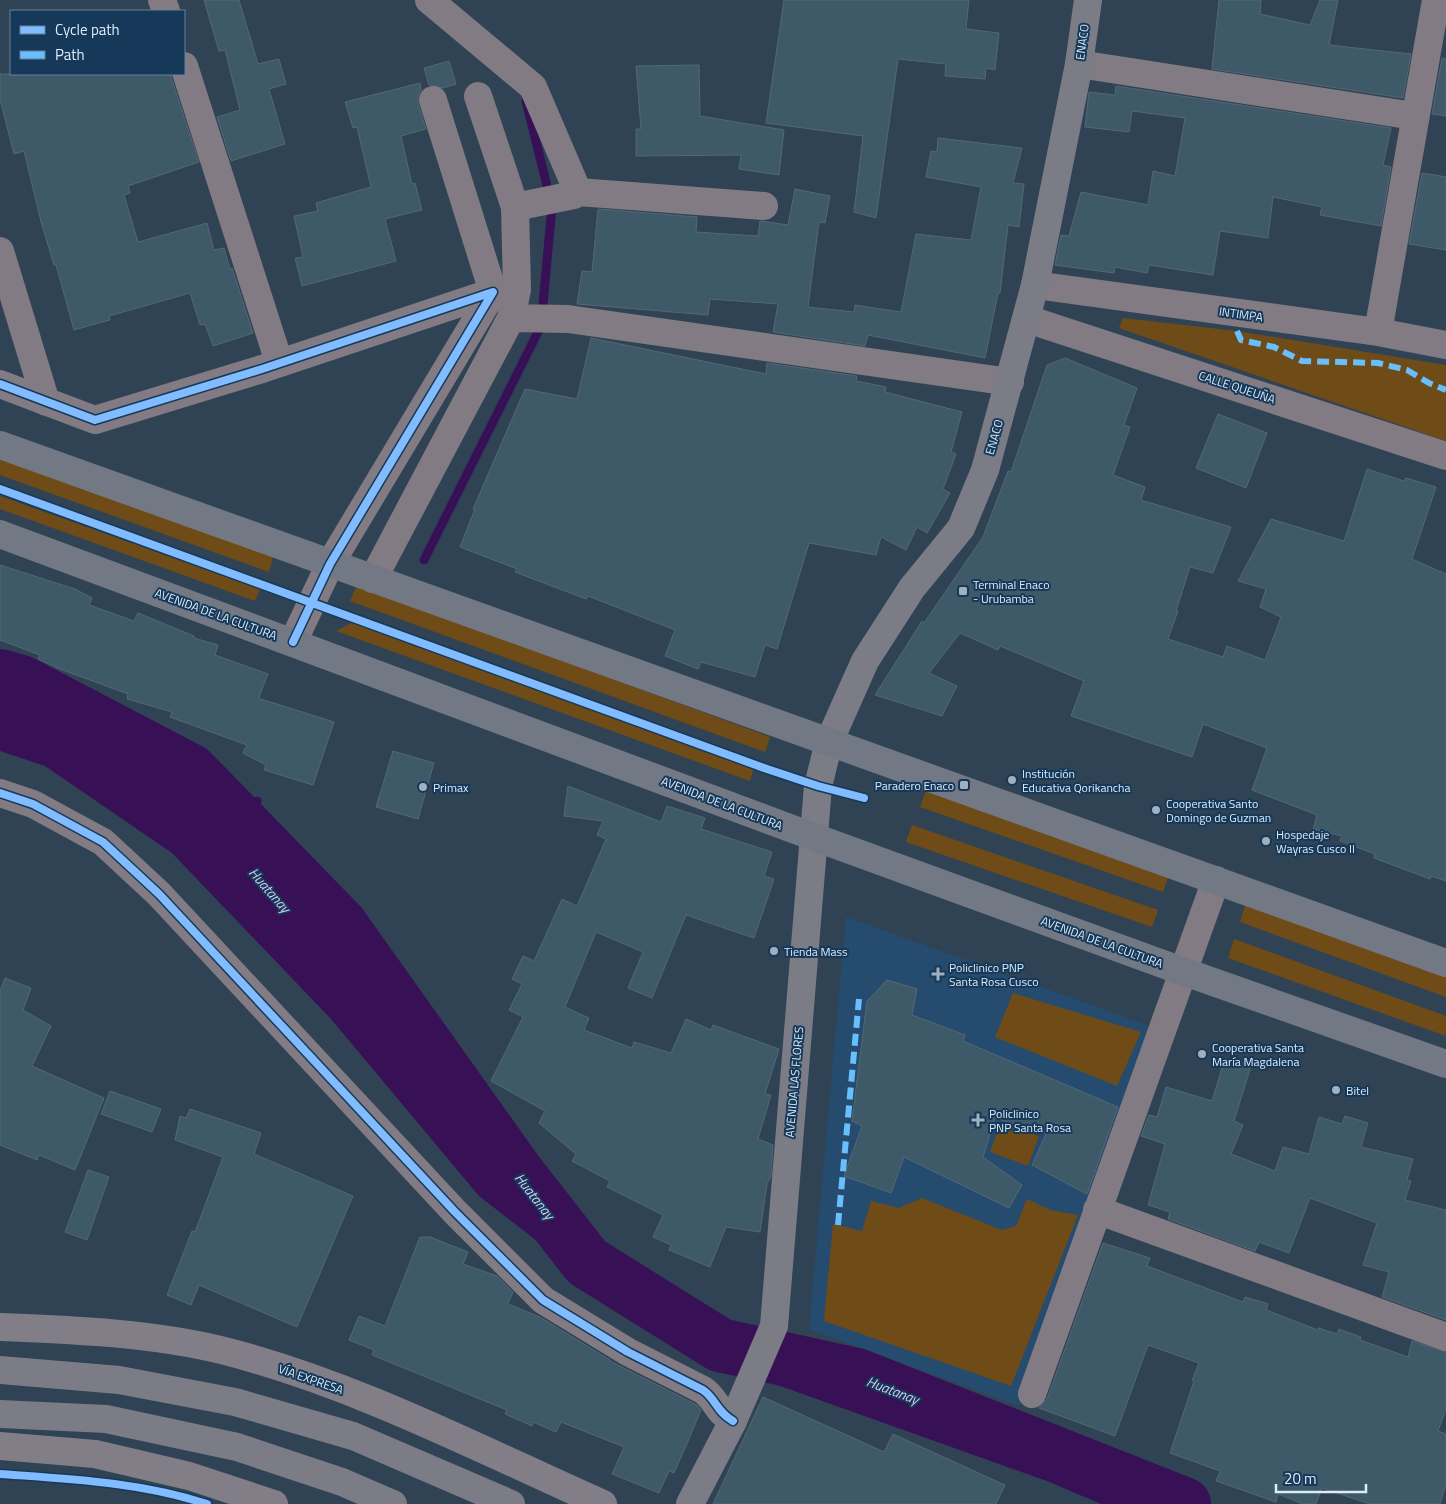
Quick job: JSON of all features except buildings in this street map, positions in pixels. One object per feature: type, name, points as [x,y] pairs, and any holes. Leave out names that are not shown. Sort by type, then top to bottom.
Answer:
[{"type":"highway","points":[[0,445],[1446,962]]},
{"type":"highway","name":"AVENIDA DE LA CULTURA","points":[[0,534],[814,838],[1446,1064]]},
{"type":"main road","name":"ENACO","points":[[814,838],[818,786],[829,742],[865,661],[912,588],[961,528],[985,470],[1035,285],[1079,64],[1088,0]]},
{"type":"main road","name":"AVENIDA LAS FLORES","points":[[690,1504],[734,1419],[774,1326],[814,838]]},
{"type":"main road","name":"VÍA EXPRESA","points":[[0,1327],[109,1331],[224,1351],[331,1384],[504,1458],[603,1504]]},
{"type":"main road","points":[[0,1370],[119,1380],[235,1402],[353,1436],[511,1504]]},
{"type":"main road","points":[[0,1414],[106,1419],[237,1447],[342,1482],[393,1504]]},
{"type":"main road","points":[[0,1446],[95,1454],[189,1476],[274,1504]]},
{"type":"street","points":[[429,0],[533,87],[576,193]]},
{"type":"street","points":[[1378,332],[1414,116],[1436,0]]},
{"type":"street","points":[[1079,64],[1414,116]]},
{"type":"street","points":[[185,69],[279,362]]},
{"type":"street","points":[[373,579],[515,317],[519,206],[478,96]]},
{"type":"street","points":[[293,642],[330,564],[493,292],[433,100]]},
{"type":"street","points":[[519,206],[576,193],[764,206]]},
{"type":"street","points":[[0,251],[46,402]]},
{"type":"street","name":"INTIMPA","points":[[1035,285],[1378,332],[1446,345]]},
{"type":"street","points":[[0,384],[95,420],[493,292]]},
{"type":"street","points":[[515,317],[568,319],[1010,382]]},
{"type":"street","name":"CALLE QUEUÑA","points":[[1027,319],[1446,456]]},
{"type":"street","points":[[0,793],[33,804],[103,842],[152,887],[456,1212],[543,1300],[628,1352],[703,1390],[711,1396],[721,1414],[734,1419]]},
{"type":"street","points":[[1032,1394],[1216,880]]},
{"type":"street","points":[[1097,1210],[1446,1337]]},
{"type":"shaded area","points":[[1123,318],[1237,331],[1446,365],[1446,441],[1119,328]]},
{"type":"shaded area","points":[[0,456],[274,553],[269,572],[0,475]]},
{"type":"shaded area","points":[[0,496],[260,589],[255,601],[0,509]]},
{"type":"shaded area","points":[[357,585],[770,737],[765,752],[350,601]]},
{"type":"shaded area","points":[[353,622],[754,768],[750,781],[336,631]]},
{"type":"shaded area","points":[[926,790],[1169,875],[1163,892],[920,807]]},
{"type":"shaded area","points":[[912,825],[1158,910],[1152,927],[906,842]]},
{"type":"shaded area","points":[[1246,902],[1446,975],[1446,997],[1240,922]]},
{"type":"shaded area","name":"Policlinico PNP Santa Rosa","points":[[846,917],[1161,1030],[1097,1210],[1019,1406],[809,1329]]},
{"type":"shaded area","points":[[1234,939],[1446,1016],[1446,1036],[1228,958]]},
{"type":"shaded area","points":[[1013,993],[1141,1032],[1117,1086],[995,1037]]},
{"type":"shaded area","points":[[1001,1122],[1039,1136],[1028,1166],[990,1152]]},
{"type":"shaded area","points":[[922,1198],[1002,1230],[1016,1226],[1027,1199],[1050,1210],[1078,1215],[1011,1386],[824,1321],[833,1224],[862,1231],[871,1201],[899,1208]]},
{"type":"water","points":[[0,676],[21,682],[191,771],[340,924],[516,1171],[587,1262],[720,1345],[857,1375],[1184,1504],[1101,1504],[1047,1481],[676,1349],[479,1196],[331,1019],[172,853],[45,766],[0,751]]},
{"type":"waterway","points":[[424,560],[541,326],[552,206],[526,101]]},
{"type":"waterway","name":"Huatanay","points":[[0,676],[21,682],[191,771],[340,924],[516,1171],[587,1262],[720,1345],[857,1375],[1184,1504]]},
{"type":"waterway","points":[[236,832],[257,801]]},
{"type":"marked path","points":[[1237,331],[1241,340],[1274,347],[1302,361],[1378,363],[1407,370],[1429,383],[1446,390]]},
{"type":"marked path","points":[[838,1225],[859,999]]},
{"type":"cycle path","points":[[0,384],[95,420],[262,369],[493,292],[330,564],[293,642]]},
{"type":"cycle path","points":[[0,489],[767,769],[818,786],[864,798]]},
{"type":"cycle path","points":[[0,793],[33,804],[103,842],[159,894],[455,1212],[543,1300],[628,1352],[703,1390],[723,1413],[733,1421]]},
{"type":"cycle path","points":[[0,1474],[131,1486],[207,1504]]},
{"type":"place","name":"Terminal Enaco - Urubamba","points":[[963,591]]},
{"type":"place","name":"Institución Educativa Qorikancha","points":[[1012,780]]},
{"type":"place","name":"Paradero Enaco","points":[[964,785]]},
{"type":"place","name":"Primax","points":[[423,787]]},
{"type":"place","name":"Cooperativa Santo Domingo de Guzman","points":[[1156,810]]},
{"type":"place","name":"Hospedaje Wayras Cusco II","points":[[1266,841]]},
{"type":"place","name":"Tienda Mass","points":[[774,951]]},
{"type":"place","name":"Policlinico PNP Santa Rosa Cusco","points":[[938,974]]},
{"type":"place","name":"Cooperativa Santa María Magdalena","points":[[1202,1054]]},
{"type":"place","name":"Bitel","points":[[1336,1090]]},
{"type":"place","name":"Policlinico PNP Santa Rosa","points":[[978,1120]]}]
